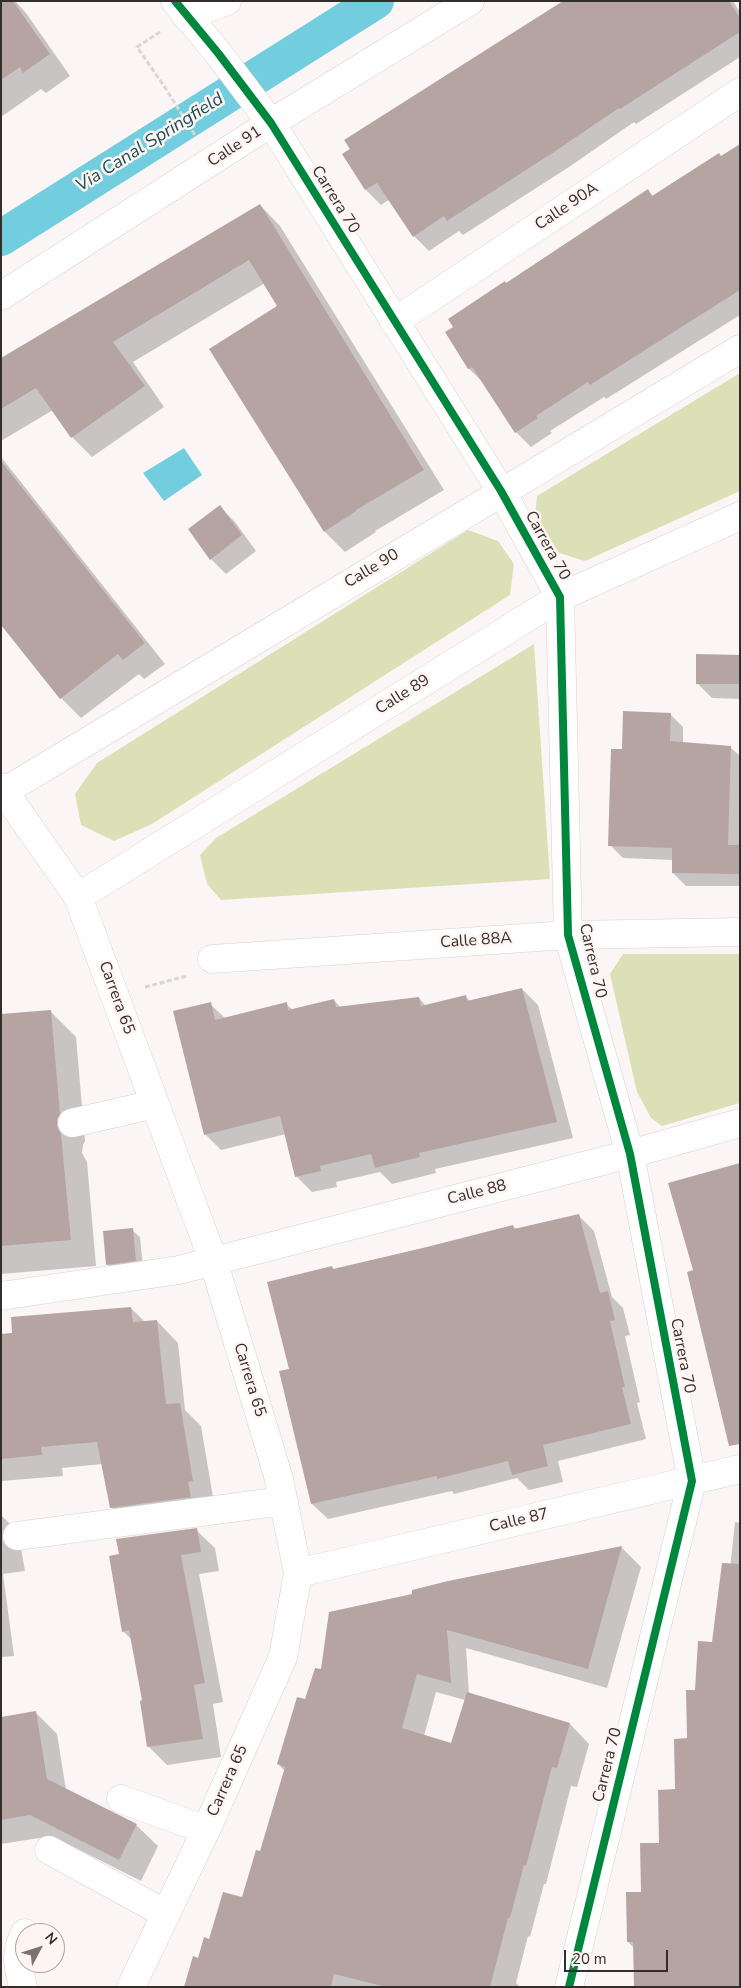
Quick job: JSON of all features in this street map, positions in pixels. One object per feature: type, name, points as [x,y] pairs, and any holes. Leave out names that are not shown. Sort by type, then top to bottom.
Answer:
[{"type":"street","points":[[180,9],[227,1]]},
{"type":"street","name":"Calle 91","points":[[1,296],[272,123],[470,1]]},
{"type":"street","name":"Carrera 70","points":[[180,9],[218,53],[272,123],[394,322],[501,491],[560,596],[568,935],[630,1154],[692,1481],[569,1987]]},
{"type":"street","name":"Calle 90A","points":[[394,322],[740,92]]},
{"type":"street","name":"Calle 90","points":[[3,789],[740,349]]},
{"type":"street","name":"Calle 89","points":[[78,897],[560,596],[740,516]]},
{"type":"street","name":"Carrera 65","points":[[3,789],[78,897],[213,1260],[279,1479],[298,1573],[283,1657],[206,1830],[130,1987]]},
{"type":"street","name":"Calle 88A","points":[[212,959],[568,935],[740,932]]},
{"type":"street","points":[[72,1123],[155,1104]]},
{"type":"street","name":"Calle 88","points":[[1,1296],[179,1270],[630,1154],[740,1123]]},
{"type":"street","name":"Calle 87","points":[[298,1573],[740,1469]]},
{"type":"street","points":[[17,1536],[284,1501]]},
{"type":"street","points":[[121,1799],[206,1830]]},
{"type":"street","points":[[49,1850],[166,1914]]},
{"type":"street","points":[[20,1973],[23,1987]]},
{"type":"path","points":[[180,9],[136,47],[164,86],[194,134]]},
{"type":"path","points":[[114,995],[195,974],[212,959]]},
{"type":"green space","points":[[740,373],[740,491],[585,561],[559,553],[535,517],[537,496]]},
{"type":"green space","points":[[468,530],[498,541],[514,564],[510,595],[152,824],[114,841],[81,825],[75,794],[97,763]]},
{"type":"green space","points":[[534,644],[550,879],[221,900],[207,884],[200,855],[216,838]]},
{"type":"green space","points":[[623,954],[740,954],[740,1103],[662,1126],[651,1118],[637,1092],[610,974]]},
{"type":"water","points":[[184,448],[202,475],[164,501],[143,473]]},
{"type":"building","points":[[1,1],[13,1],[50,54],[23,73],[20,67],[1,80]]},
{"type":"building","points":[[563,1],[729,1],[740,18],[740,32],[619,108],[447,221],[444,216],[413,237],[377,183],[365,190],[342,154],[350,149],[344,140]]},
{"type":"building","points":[[740,144],[740,290],[590,385],[588,382],[536,416],[538,418],[515,433],[472,367],[468,369],[445,332],[453,327],[448,319],[648,189],[652,196],[719,153],[721,156]]},
{"type":"building","points":[[260,204],[424,470],[356,510],[324,532],[209,349],[277,306],[249,260],[113,342],[145,386],[71,438],[36,388],[1,409],[1,358]]},
{"type":"building","points":[[1,461],[145,643],[123,660],[118,654],[60,699],[1,625]]},
{"type":"building","points":[[220,505],[242,535],[210,560],[188,529]]},
{"type":"building","points":[[696,654],[740,655],[740,684],[696,684]]},
{"type":"building","points":[[623,711],[671,713],[670,741],[731,746],[728,845],[740,845],[740,874],[672,873],[672,848],[608,846],[611,749],[622,749]]},
{"type":"building","points":[[522,988],[557,1122],[419,1153],[420,1157],[375,1168],[371,1154],[320,1166],[321,1171],[295,1177],[280,1116],[204,1135],[173,1011],[211,1002],[215,1020],[287,1002],[288,1010],[334,999],[336,1007],[419,997],[421,1006],[466,995],[467,1001]]},
{"type":"building","points":[[51,1010],[60,1114],[57,1119],[57,1126],[61,1134],[71,1240],[1,1246],[1,1014]]},
{"type":"building","points":[[740,1163],[740,1444],[729,1446],[687,1272],[693,1270],[668,1183]]},
{"type":"building","points":[[579,1214],[600,1293],[608,1291],[615,1320],[610,1321],[625,1387],[622,1387],[631,1424],[543,1445],[548,1466],[512,1475],[508,1461],[437,1479],[437,1476],[311,1504],[279,1371],[289,1369],[267,1282],[332,1266],[333,1269],[513,1225],[514,1229]]},
{"type":"building","points":[[133,1228],[136,1261],[106,1265],[103,1231]]},
{"type":"building","points":[[131,1307],[133,1322],[157,1320],[166,1404],[180,1403],[193,1481],[188,1482],[191,1497],[110,1508],[97,1442],[41,1447],[42,1455],[1,1459],[1,1334],[12,1333],[11,1317]]},
{"type":"building","points":[[197,1528],[201,1552],[181,1555],[205,1683],[194,1685],[203,1739],[147,1747],[140,1701],[142,1700],[129,1630],[122,1632],[109,1556],[119,1554],[116,1539]]},
{"type":"building","points":[[622,1546],[588,1669],[447,1630],[451,1683],[417,1674],[402,1728],[451,1743],[467,1692],[570,1723],[557,1768],[552,1767],[526,1866],[524,1865],[510,1918],[508,1918],[490,1987],[386,1987],[334,1974],[331,1987],[184,1987],[193,1956],[198,1958],[204,1937],[209,1939],[223,1892],[242,1897],[256,1850],[260,1851],[285,1767],[277,1764],[297,1697],[305,1699],[315,1668],[321,1669],[329,1612],[412,1594],[412,1590],[448,1581]]},
{"type":"building","points":[[722,1563],[740,1564],[740,1987],[634,1987],[633,1942],[627,1942],[626,1892],[641,1892],[640,1843],[659,1843],[658,1790],[675,1789],[674,1739],[687,1738],[686,1690],[695,1690],[698,1641],[712,1642]]},
{"type":"building","points":[[36,1711],[47,1779],[137,1824],[119,1860],[30,1815],[1,1820],[1,1717]]},
{"type":"waterway","name":"Via Canal Springfield","points":[[1,238],[376,1]]},
{"type":"cycle path","points":[[175,1],[218,53],[271,123],[501,491],[560,597],[568,935],[630,1154],[692,1481],[569,1987]]}]
